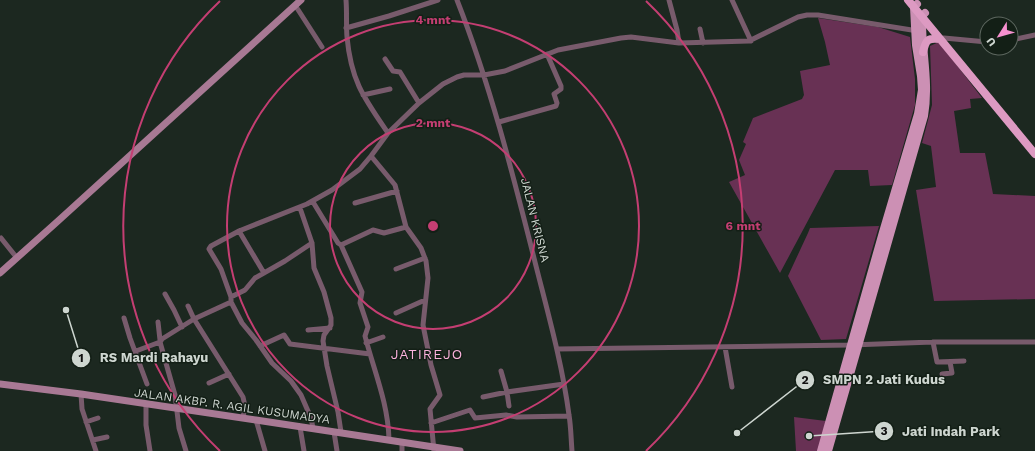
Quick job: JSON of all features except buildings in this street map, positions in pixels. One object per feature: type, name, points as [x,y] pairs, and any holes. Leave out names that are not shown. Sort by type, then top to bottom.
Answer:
[{"type":"highway","points":[[908,0],[915,4],[1035,154]]},
{"type":"highway","points":[[923,52],[926,42],[930,39],[942,38]]},
{"type":"highway","points":[[942,38],[1035,147]]},
{"type":"main road","points":[[0,273],[301,0]]},
{"type":"main road","points":[[821,451],[924,116],[927,76],[918,31],[915,4]]},
{"type":"main road","points":[[828,451],[854,345],[918,114],[922,90],[916,45],[923,14]]},
{"type":"main road","name":"JALAN AKBP. R. AGIL KUSUMADYA","points":[[0,384],[80,394],[313,428],[402,442],[434,449],[460,451]]},
{"type":"street","points":[[346,0],[346,28],[353,75],[362,95],[388,133]]},
{"type":"street","points":[[346,28],[389,16],[426,2],[438,0]]},
{"type":"street","name":"JALAN KRISNA","points":[[457,0],[484,75],[510,162],[564,384],[572,451]]},
{"type":"street","points":[[668,0],[677,30],[679,43]]},
{"type":"street","points":[[732,0],[751,41]]},
{"type":"street","points":[[295,6],[322,47]]},
{"type":"street","points":[[313,428],[311,418],[301,395],[292,381],[272,363],[240,319],[231,299],[221,268],[209,249],[211,246],[239,231],[313,202],[347,180],[372,156],[388,133],[419,103],[443,84],[457,76],[484,75],[509,70],[564,48],[621,38],[631,37],[679,43],[740,43],[751,41],[793,19],[807,14],[918,31]]},
{"type":"street","points":[[700,29],[703,43]]},
{"type":"street","points":[[1019,38],[1035,35]]},
{"type":"street","points":[[942,38],[979,41]]},
{"type":"street","points":[[499,122],[556,106],[557,103],[554,94],[561,89],[561,86],[547,54]]},
{"type":"street","points":[[385,59],[393,71],[399,71],[402,74],[419,103]]},
{"type":"street","points":[[362,95],[390,89]]},
{"type":"street","points":[[372,156],[392,181],[397,191],[406,227],[419,245],[425,258],[428,272],[423,319],[424,331],[431,365],[440,395],[430,409],[434,449]]},
{"type":"street","points":[[355,203],[397,191]]},
{"type":"street","points":[[313,202],[338,243],[341,245],[362,292],[360,303],[367,324],[365,336],[366,343],[386,410],[389,424],[389,440]]},
{"type":"street","points":[[300,208],[312,243],[314,268],[324,292],[331,318],[330,328],[323,338],[338,412],[337,451]]},
{"type":"street","points":[[341,245],[373,230],[384,233],[406,227]]},
{"type":"street","points":[[239,231],[264,273]]},
{"type":"street","points":[[1,238],[17,258]]},
{"type":"street","points":[[136,351],[160,341],[194,318],[231,299],[245,290],[253,280],[286,261],[312,243]]},
{"type":"street","points":[[396,268],[425,258]]},
{"type":"street","points":[[165,294],[182,327]]},
{"type":"street","points":[[396,313],[425,300]]},
{"type":"street","points":[[188,306],[243,397],[245,406],[243,418]]},
{"type":"street","points":[[124,318],[147,384]]},
{"type":"street","points":[[158,322],[160,341],[175,395],[180,435],[186,451]]},
{"type":"street","points":[[308,330],[330,328]]},
{"type":"street","points":[[260,346],[284,335],[290,344],[370,354]]},
{"type":"street","points":[[366,343],[383,337]]},
{"type":"street","points":[[932,342],[937,362],[964,361]]},
{"type":"street","points":[[556,349],[854,345],[932,342],[1035,342]]},
{"type":"street","points":[[724,347],[732,387]]},
{"type":"street","points":[[942,374],[952,373],[950,362]]},
{"type":"street","points":[[500,371],[507,392],[509,406]]},
{"type":"street","points":[[209,383],[229,374]]},
{"type":"street","points":[[483,397],[564,384]]},
{"type":"street","points":[[80,394],[82,409],[96,451]]},
{"type":"street","points":[[146,404],[146,425],[150,451]]},
{"type":"street","points":[[431,423],[470,410],[475,418],[506,415],[517,418],[569,416]]},
{"type":"street","points":[[86,422],[98,418]]},
{"type":"street","points":[[256,420],[266,451]]},
{"type":"street","points":[[300,427],[304,451]]},
{"type":"street","points":[[93,440],[107,437]]},
{"type":"street","points":[[402,442],[402,451]]},
{"type":"shaded area","points":[[818,18],[878,27],[910,37],[915,79],[915,105],[892,185],[870,186],[868,170],[835,170],[780,273],[729,182],[745,175],[739,160],[746,144],[743,142],[753,118],[802,99],[804,95],[800,71],[830,65]]},
{"type":"shaded area","points":[[939,42],[982,98],[970,99],[971,108],[954,111],[960,153],[985,153],[993,194],[1035,196],[1035,299],[934,301],[916,190],[936,187],[931,146],[922,143],[932,105],[930,46]]},
{"type":"shaded area","points":[[879,226],[846,339],[821,340],[788,276],[810,228]]},
{"type":"shaded area","points":[[794,417],[826,421],[818,451],[796,451]]},
{"type":"place","name":"RS Mardi Rahayu","points":[[66,310]]},
{"type":"place","name":"SMPN 2 Jati Kudus","points":[[737,433]]},
{"type":"place","name":"Jati Indah Park","points":[[809,436]]},
{"type":"district","name":"JATIREJO","points":[[427,354]]}]
